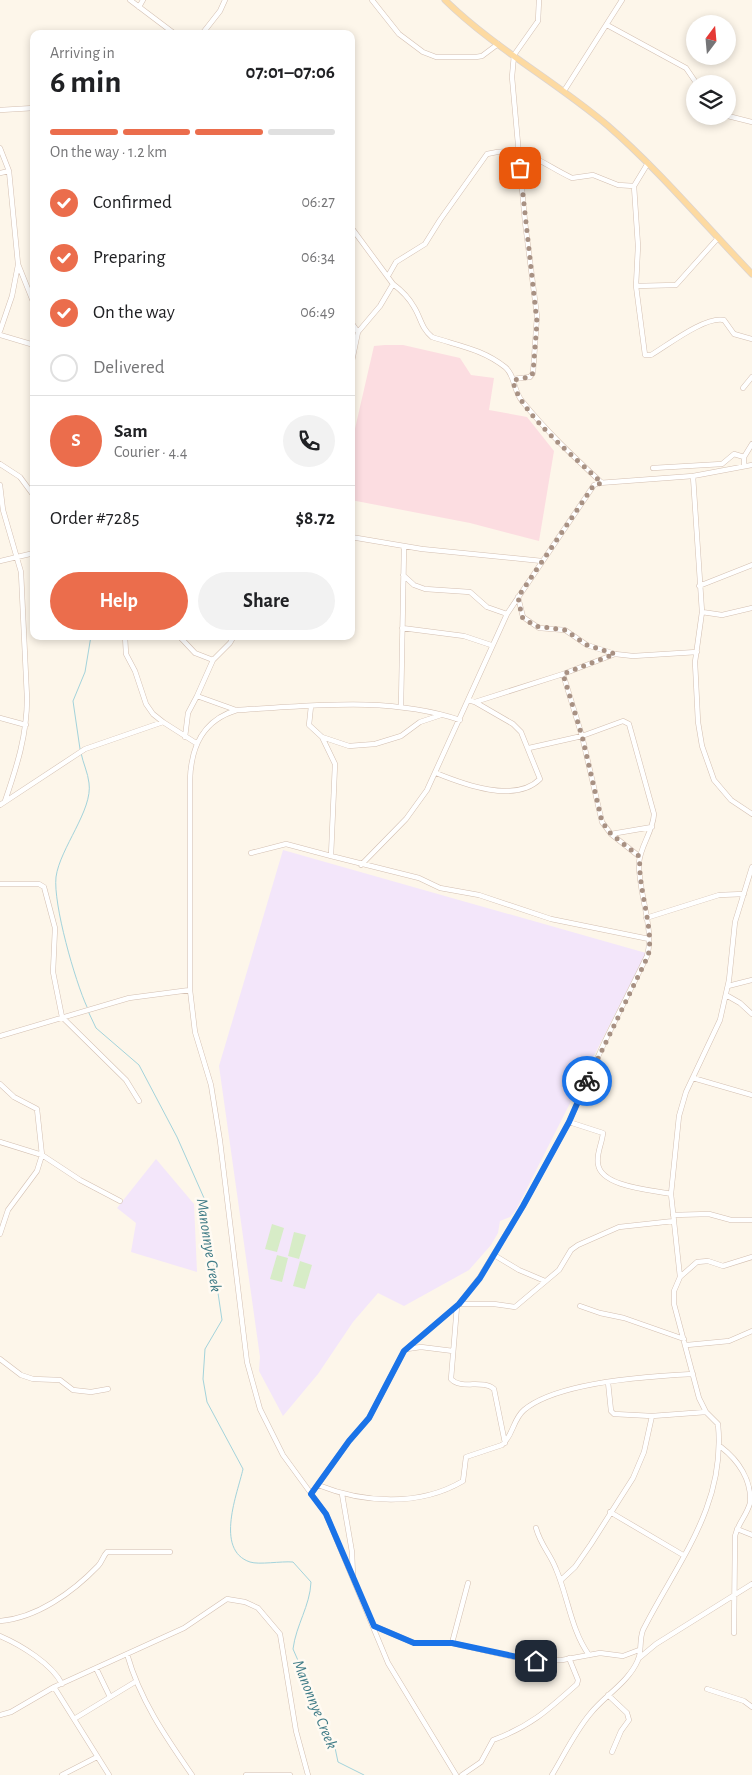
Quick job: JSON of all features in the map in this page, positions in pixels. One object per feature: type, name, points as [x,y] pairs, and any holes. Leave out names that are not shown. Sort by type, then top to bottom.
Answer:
[{"type":"main road","points":[[445,0],[498,44],[564,91],[607,126],[648,163],[752,274]]},
{"type":"street","points":[[130,0],[170,30]]},
{"type":"street","points":[[138,7],[143,0]]},
{"type":"street","points":[[205,30],[220,10],[224,0]]},
{"type":"street","points":[[372,0],[399,34],[429,56],[482,56],[498,44]]},
{"type":"street","points":[[513,380],[530,377],[533,373],[537,322],[512,94],[514,55],[538,21],[539,0]]},
{"type":"street","points":[[564,91],[622,0]]},
{"type":"street","points":[[607,25],[686,68],[691,75]]},
{"type":"street","points":[[0,110],[30,108]]},
{"type":"street","points":[[736,118],[752,122]]},
{"type":"street","points":[[0,148],[9,171],[18,264],[12,296],[0,331]]},
{"type":"street","points":[[388,276],[396,262],[425,244],[484,157],[499,152],[518,151],[550,165],[572,178],[593,175],[618,185],[634,186]]},
{"type":"street","points":[[648,163],[634,186],[638,246],[636,286],[645,354],[648,356],[700,325],[714,320],[724,320],[734,334],[752,339]]},
{"type":"street","points":[[0,173],[9,171]]},
{"type":"street","points":[[355,232],[393,284],[400,289],[415,307],[426,333],[432,337],[485,352],[507,368],[516,392],[548,432],[602,483]]},
{"type":"street","points":[[636,286],[677,284],[718,238]]},
{"type":"street","points":[[18,264],[30,294]]},
{"type":"street","points":[[355,347],[358,332],[380,306],[393,284]]},
{"type":"street","points":[[355,328],[358,332]]},
{"type":"street","points":[[0,335],[30,344]]},
{"type":"street","points":[[743,388],[752,376]]},
{"type":"street","points":[[744,466],[744,457],[752,444]]},
{"type":"street","points":[[653,468],[722,464],[734,454],[744,457]]},
{"type":"street","points":[[0,464],[20,477],[30,491]]},
{"type":"street","points":[[360,865],[406,819],[418,803],[436,773],[491,645],[507,614],[594,485],[693,476],[752,464]]},
{"type":"street","points":[[693,476],[702,612],[697,652],[695,695],[698,722],[711,774],[719,788],[731,800],[752,814]]},
{"type":"street","points":[[0,485],[3,510],[21,572],[25,627],[26,725],[22,748],[5,800]]},
{"type":"street","points":[[355,538],[404,547],[542,561]]},
{"type":"street","points":[[401,706],[404,547]]},
{"type":"street","points":[[0,561],[30,554]]},
{"type":"street","points":[[699,586],[752,565]]},
{"type":"street","points":[[403,575],[425,589],[470,592],[487,607],[507,614]]},
{"type":"street","points":[[518,597],[522,617],[535,626],[565,630],[587,645],[615,654],[633,656],[697,652]]},
{"type":"street","points":[[702,612],[722,615],[752,608]]},
{"type":"street","points":[[402,628],[464,636],[491,645]]},
{"type":"street","points":[[125,640],[126,654],[135,671],[146,704],[153,714],[196,743]]},
{"type":"street","points":[[183,640],[195,652],[213,660]]},
{"type":"street","points":[[185,737],[188,713],[213,660],[232,640]]},
{"type":"street","points":[[475,702],[563,674],[615,654]]},
{"type":"street","points":[[563,674],[582,736],[602,822],[611,834],[640,857]]},
{"type":"street","points":[[197,696],[237,710]]},
{"type":"street","points":[[436,773],[464,785],[493,791],[527,787],[538,781],[540,777],[521,732],[513,724],[475,702],[468,700]]},
{"type":"street","points":[[311,706],[309,722],[322,737],[335,764],[331,856]]},
{"type":"street","points":[[456,1775],[388,1663],[326,1514],[283,1455],[260,1409],[249,1370],[220,1141],[211,1086],[195,1032],[190,990],[190,780],[191,758],[196,743],[210,724],[223,715],[237,710],[311,706],[401,706],[443,714],[460,720]]},
{"type":"street","points":[[322,737],[349,746],[375,744],[401,736],[420,722],[443,714]]},
{"type":"street","points":[[0,718],[26,725]]},
{"type":"street","points":[[0,805],[85,749],[164,722]]},
{"type":"street","points":[[311,1494],[349,1441],[369,1418],[406,1349],[458,1305],[480,1278],[569,1122],[605,1041],[648,956],[649,939],[640,881],[640,857],[652,827],[654,814],[629,724],[623,722],[582,736],[529,748]]},
{"type":"street","points":[[611,834],[652,827]]},
{"type":"street","points":[[251,853],[286,844],[360,865],[419,878],[440,888],[479,895],[551,919],[649,939]]},
{"type":"street","points":[[638,1659],[643,1632],[708,1508],[719,1467],[721,1447],[718,1424],[706,1412],[699,1398],[674,1304],[674,1291],[680,1276],[671,1194],[679,1116],[693,1078],[715,1033],[728,986],[732,937],[752,867]]},
{"type":"street","points":[[0,884],[39,884],[44,887],[55,928],[54,972],[62,1017],[126,1080],[139,1100]]},
{"type":"street","points":[[646,918],[719,895],[744,894]]},
{"type":"street","points":[[728,986],[752,980]]},
{"type":"street","points":[[0,1036],[129,998],[190,990]]},
{"type":"street","points":[[726,995],[740,1003],[752,1014]]},
{"type":"street","points":[[693,1078],[752,1094]]},
{"type":"street","points":[[0,1084],[14,1098],[37,1109],[42,1155],[37,1171],[8,1210],[0,1234]]},
{"type":"street","points":[[569,1122],[603,1134],[598,1164],[600,1173],[606,1178],[621,1184],[671,1194]]},
{"type":"street","points":[[0,1142],[42,1155],[80,1180],[120,1201]]},
{"type":"street","points":[[673,1215],[709,1214],[731,1220],[752,1220]]},
{"type":"street","points":[[458,1305],[494,1304],[515,1307],[559,1270],[574,1248],[620,1227],[674,1221]]},
{"type":"street","points":[[494,1255],[519,1270],[545,1281]]},
{"type":"street","points":[[680,1276],[697,1262],[708,1260],[723,1266],[752,1257]]},
{"type":"street","points":[[458,1305],[453,1351],[453,1381],[488,1385],[494,1390],[505,1443]]},
{"type":"street","points":[[580,1306],[624,1318],[684,1339]]},
{"type":"street","points":[[686,1345],[729,1341],[752,1331]]},
{"type":"street","points":[[406,1349],[421,1347],[453,1351]]},
{"type":"street","points":[[0,1359],[21,1375],[33,1379],[60,1380],[73,1390],[91,1392],[108,1390]]},
{"type":"street","points":[[318,1485],[342,1494],[386,1500],[430,1496],[463,1481],[466,1457],[496,1448],[505,1443],[519,1416],[529,1406],[549,1396],[636,1376],[693,1374]]},
{"type":"street","points":[[608,1382],[611,1411],[614,1414],[652,1416],[706,1412]]},
{"type":"street","points":[[561,1580],[575,1567],[633,1478],[644,1452],[652,1416]]},
{"type":"street","points":[[721,1447],[742,1466],[751,1483],[750,1509],[737,1528],[734,1634]]},
{"type":"street","points":[[342,1494],[352,1552],[353,1579]]},
{"type":"street","points":[[610,1512],[684,1554]]},
{"type":"street","points":[[536,1528],[540,1543],[553,1561],[561,1580],[578,1639],[589,1655]]},
{"type":"street","points":[[737,1528],[752,1535]]},
{"type":"street","points":[[0,1621],[26,1616],[61,1597],[99,1565],[106,1552],[170,1552]]},
{"type":"street","points":[[452,1643],[468,1583]]},
{"type":"street","points":[[552,1775],[583,1723],[608,1695],[625,1680],[638,1659],[656,1644],[752,1584]]},
{"type":"street","points":[[0,1715],[11,1712],[54,1687],[184,1628],[227,1599],[245,1602],[258,1608],[280,1634],[296,1731],[308,1775]]},
{"type":"street","points":[[374,1626],[414,1643],[452,1643],[531,1661],[600,1653],[622,1656],[639,1650]]},
{"type":"street","points":[[0,1636],[28,1651],[58,1674],[62,1684]]},
{"type":"street","points":[[127,1654],[135,1682],[160,1728],[192,1775]]},
{"type":"street","points":[[462,1775],[481,1762],[493,1740],[514,1732],[536,1720],[577,1684],[578,1680],[569,1658]]},
{"type":"street","points":[[96,1668],[110,1696]]},
{"type":"street","points":[[74,1719],[135,1682]]},
{"type":"street","points":[[54,1687],[109,1775]]},
{"type":"street","points":[[707,1689],[744,1701],[752,1706]]},
{"type":"street","points":[[608,1695],[627,1713],[629,1720],[621,1731],[612,1752]]},
{"type":"street","points":[[62,1775],[97,1757]]},
{"type":"street","points":[[246,1775],[290,1775]]},
{"type":"shaded area","points":[[403,345],[460,358],[471,375],[494,378],[489,410],[527,417],[554,451],[539,541],[470,523],[355,501],[355,429],[374,346]]},
{"type":"shaded area","points":[[283,850],[646,953],[516,1210],[510,1217],[500,1221],[498,1233],[491,1245],[469,1270],[404,1306],[378,1293],[353,1322],[318,1374],[283,1416],[259,1371],[260,1357],[219,1066]]},
{"type":"shaded area","points":[[156,1159],[194,1204],[197,1272],[131,1252],[136,1223],[117,1208]]},
{"type":"green space","points":[[272,1224],[284,1228],[277,1252],[265,1249]]},
{"type":"green space","points":[[294,1232],[306,1235],[299,1259],[288,1256]]},
{"type":"green space","points":[[277,1255],[288,1258],[282,1282],[270,1279]]},
{"type":"green space","points":[[300,1261],[312,1265],[305,1289],[293,1286]]},
{"type":"waterway","name":"Manonnye Creek","points":[[80,749],[73,701],[85,672],[90,640]]},
{"type":"waterway","name":"Manonnye Creek","points":[[81,753],[89,783],[89,794],[81,817],[63,854],[56,877],[56,889],[61,923],[77,980],[87,1007]]},
{"type":"waterway","name":"Manonnye Creek","points":[[88,1011],[96,1028],[139,1065],[177,1137],[204,1198],[222,1320],[205,1349],[203,1379],[207,1402],[243,1469],[231,1520],[233,1546],[239,1556],[250,1562],[293,1562],[311,1582],[308,1599],[293,1649],[334,1743],[338,1762],[364,1775]]},
{"type":"way so far","points":[[520,168],[537,322],[533,373],[530,377],[513,380],[514,389],[548,432],[602,483],[594,485],[518,597],[520,609],[522,617],[539,628],[565,630],[587,645],[615,654],[563,674],[582,736],[602,822],[611,834],[640,857],[640,881],[650,944],[648,956],[622,1004],[587,1081]]},
{"type":"route","points":[[536,1661],[452,1643],[414,1643],[374,1626],[326,1514],[311,1494],[349,1441],[369,1418],[404,1351],[448,1315],[480,1278],[523,1206],[569,1122],[587,1081]]}]
